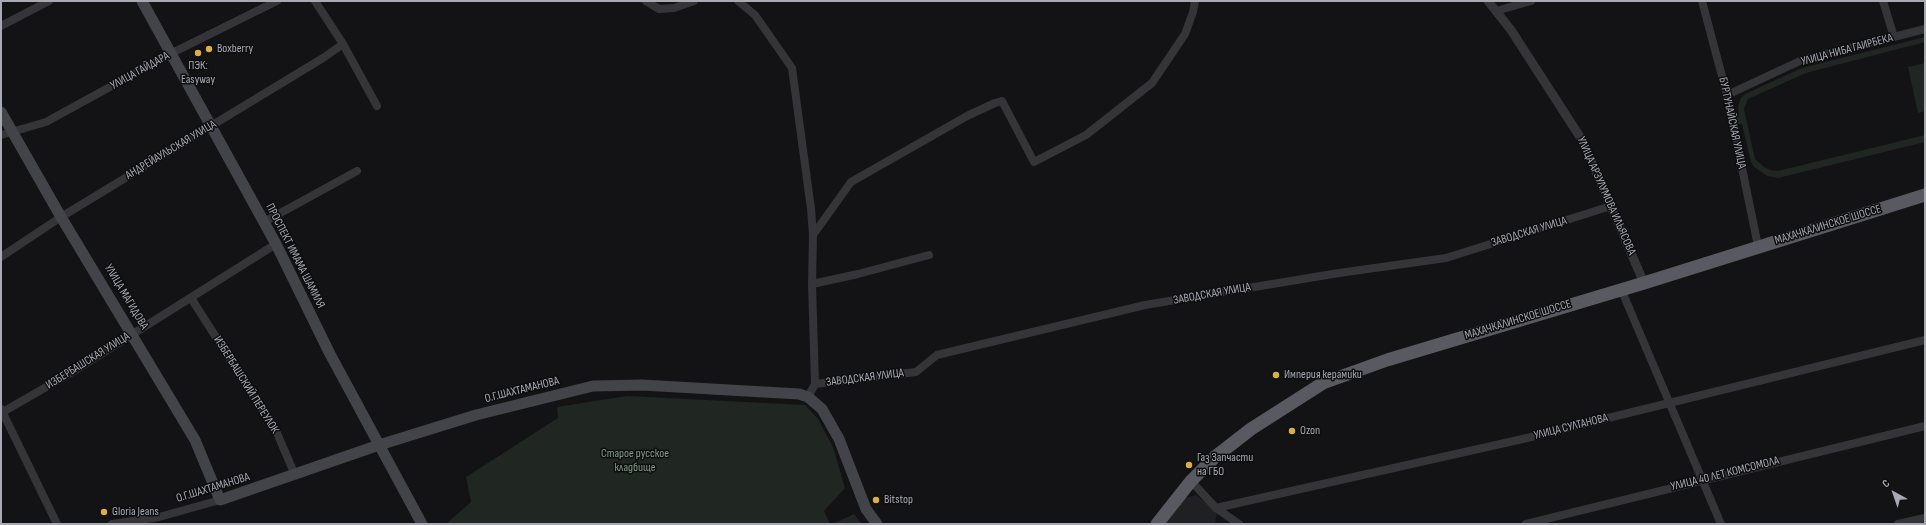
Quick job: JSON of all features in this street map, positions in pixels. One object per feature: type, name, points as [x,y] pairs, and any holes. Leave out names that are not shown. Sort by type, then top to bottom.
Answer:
[{"type":"highway","name":"МАХАЧКАЛИНСКОЕ ШОССЕ","points":[[1157,522],[1191,481],[1215,457],[1251,429],[1323,383],[1387,360],[1644,283],[1758,246],[1925,195]]},
{"type":"main road","name":"ПРОСПЕКТ ИМАМА ШАМИЛЯ","points":[[142,1],[276,244],[330,354],[422,524]]},
{"type":"main road","name":"УЛИЦА МАГИДОВА","points":[[1,112],[61,217],[195,440],[220,500]]},
{"type":"main road","name":"О.Г.ШАХТАМАНОВА","points":[[220,500],[296,475],[379,445],[476,415],[592,386],[710,388],[799,394],[808,397]]},
{"type":"main road","points":[[808,397],[822,409],[839,439],[866,509],[877,524]]},
{"type":"street","points":[[1,26],[49,1]]},
{"type":"street","name":"УЛИЦА ГАЙДАРА","points":[[1,135],[46,122],[170,54],[277,1]]},
{"type":"street","points":[[315,1],[343,44],[377,106]]},
{"type":"street","points":[[646,1],[659,9],[674,8],[694,1]]},
{"type":"street","points":[[738,1],[755,15],[792,68],[812,209],[812,284],[815,384],[808,397]]},
{"type":"street","points":[[813,236],[851,182],[967,116],[1002,101],[1034,162],[1086,135],[1152,83],[1185,34],[1193,12],[1195,1]]},
{"type":"street","name":"УЛИЦА АРЗУЛУМОВА ИЛЬЯСОВА","points":[[1488,1],[1510,30],[1582,140],[1644,283]]},
{"type":"street","points":[[1496,11],[1531,1]]},
{"type":"street","name":"БУРТУНАЙСКАЯ УЛИЦА","points":[[1702,1],[1727,95],[1758,246]]},
{"type":"street","points":[[1883,1],[1894,37]]},
{"type":"street","name":"УЛИЦА НИБА ГАИРБЕКА","points":[[1727,95],[1802,60],[1925,29]]},
{"type":"street","name":"АНДРЕЙАУЛЬСКАЯ УЛИЦА","points":[[1,257],[61,217],[343,44]]},
{"type":"street","points":[[264,222],[358,171]]},
{"type":"street","name":"ЗАВОДСКАЯ УЛИЦА","points":[[815,384],[916,372],[937,355],[1145,305],[1339,273],[1446,258],[1611,206]]},
{"type":"street","name":"ИЗБЕРБАШСКАЯ УЛИЦА","points":[[2,411],[74,370],[276,244]]},
{"type":"street","points":[[812,284],[858,274],[929,255]]},
{"type":"street","points":[[1621,289],[1721,524]]},
{"type":"street","name":"ИЗБЕРБАШСКИЙ ПЕРЕУЛОК","points":[[191,298],[276,433],[296,475]]},
{"type":"street","name":"УЛИЦА СУЛТАНОВА","points":[[1216,508],[1527,438],[1925,340]]},
{"type":"street","points":[[2,411],[57,524]]},
{"type":"street","name":"УЛИЦА 40 ЛЕТ КОМСОМОЛА","points":[[1526,524],[1925,426]]},
{"type":"street","points":[[1191,481],[1216,508],[1239,524]]},
{"type":"street","name":"О.Г.ШАХТАМАНОВА","points":[[112,524],[159,517],[220,500]]},
{"type":"street","points":[[1898,524],[1925,518]]},
{"type":"shaded area","points":[[1196,495],[1217,511],[1215,524],[1164,524],[1184,498]]},
{"type":"green space","points":[[1925,37],[1925,42],[1806,73],[1748,99],[1744,109],[1755,159],[1770,170],[1778,171],[1925,135],[1925,142],[1778,178],[1767,176],[1754,167],[1751,162],[1742,124],[1738,124],[1736,118],[1739,116],[1738,106],[1741,98],[1745,94],[1802,68]]},
{"type":"green space","points":[[1925,63],[1925,111],[1918,113],[1908,67]]},
{"type":"green space","name":"Старое русское кладбище","points":[[627,396],[805,405],[818,419],[833,447],[845,488],[824,511],[830,524],[446,524],[471,502],[466,477],[558,418],[557,407]]},
{"type":"green space","points":[[854,514],[862,524],[833,524]]},
{"type":"place","name":"Boxberry","points":[[209,49]]},
{"type":"place","name":"ПЭК: Easyway","points":[[198,53]]},
{"type":"place","name":"Империя керамики","points":[[1276,375]]},
{"type":"place","name":"Ozon","points":[[1292,431]]},
{"type":"place","name":"Газ Запчасти на ГБО","points":[[1189,465]]},
{"type":"place","name":"Bitstop","points":[[876,500]]},
{"type":"place","name":"Gloria Jeans","points":[[104,512]]}]
